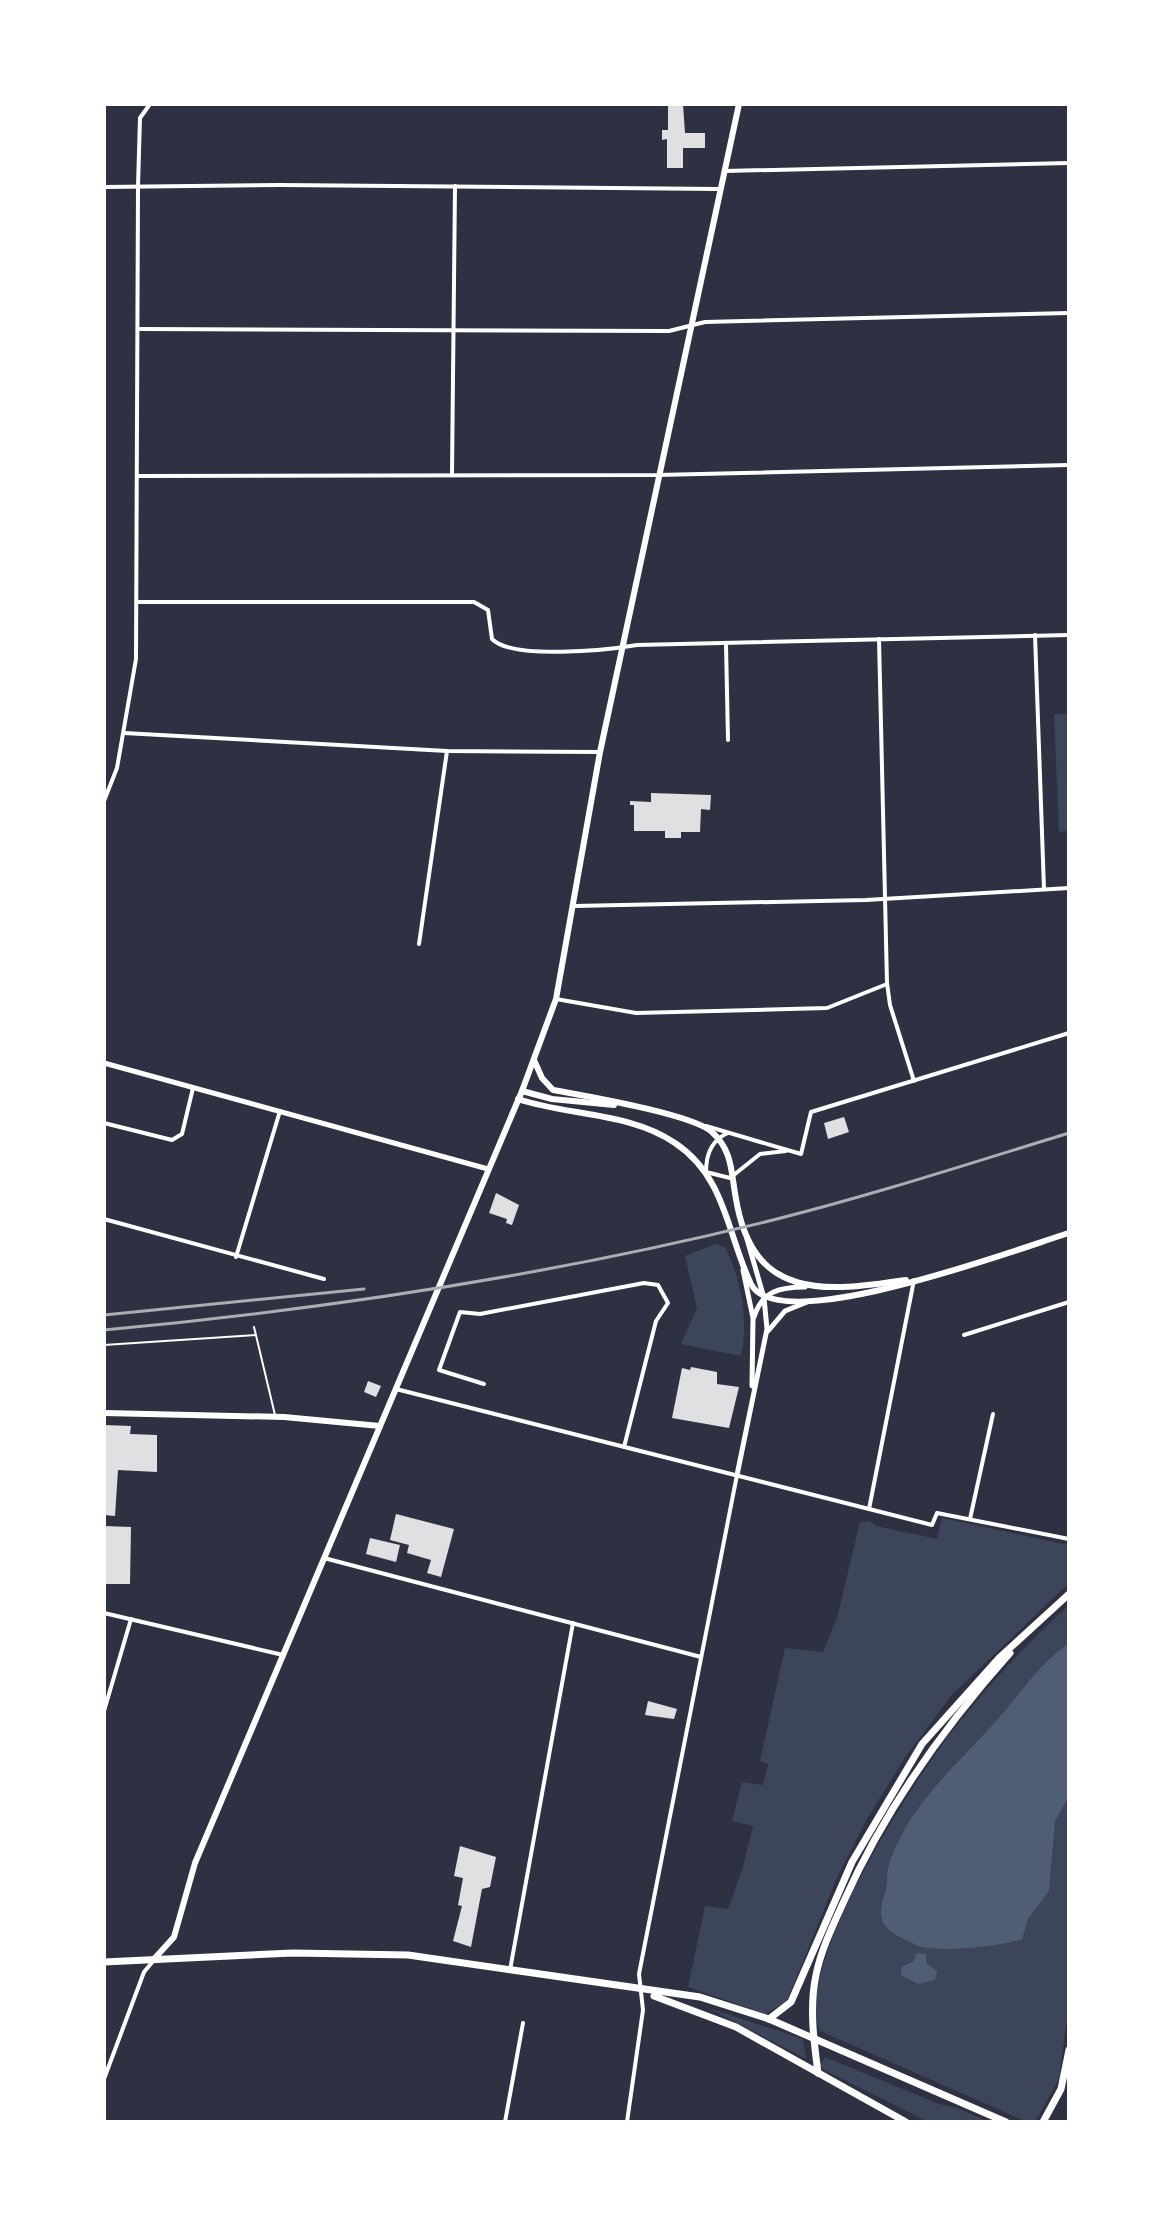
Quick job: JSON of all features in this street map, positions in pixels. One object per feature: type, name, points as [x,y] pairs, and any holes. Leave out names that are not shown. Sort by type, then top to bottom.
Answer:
[{"type":"main road","points":[[155,1958],[174,1937],[195,1863],[522,1091],[556,999],[600,752],[625,647],[718,189],[739,104]]},
{"type":"main road","points":[[534,1060],[542,1078],[553,1090],[703,1125],[718,1138],[727,1152],[734,1176],[736,1200],[747,1239],[771,1271],[805,1287],[853,1287],[914,1279]]},
{"type":"main road","points":[[522,1091],[582,1103],[622,1105]]},
{"type":"main road","points":[[518,1099],[633,1124],[663,1135],[690,1154],[720,1195],[753,1288],[764,1298],[778,1302],[808,1302],[880,1292],[1069,1233]]},
{"type":"main road","points":[[104,1413],[276,1417],[380,1426]]},
{"type":"main road","points":[[769,2019],[791,2002],[852,1862],[903,1772],[953,1706],[1069,1594]]},
{"type":"main road","points":[[818,2073],[814,2038],[817,1968],[841,1906],[870,1848],[935,1744],[1033,1627]]},
{"type":"main road","points":[[104,1962],[293,1953],[408,1955],[640,1991],[700,1997],[769,2019],[1005,2122]]},
{"type":"main road","points":[[640,1991],[740,2029],[906,2122]]},
{"type":"main road","points":[[1043,2122],[1061,2089],[1069,2050]]},
{"type":"street","points":[[104,801],[113,785],[136,659],[140,329],[138,186],[140,118],[150,104]]},
{"type":"street","points":[[723,171],[1069,163]]},
{"type":"street","points":[[452,474],[455,186]]},
{"type":"street","points":[[104,187],[718,189]]},
{"type":"street","points":[[140,329],[669,331],[705,322],[1069,313]]},
{"type":"street","points":[[139,476],[658,475],[1069,465]]},
{"type":"street","points":[[137,602],[474,602],[488,610],[489,629],[499,646],[605,651],[625,647],[1069,635]]},
{"type":"street","points":[[1035,635],[1044,889]]},
{"type":"street","points":[[879,639],[887,983],[890,1005],[914,1081]]},
{"type":"street","points":[[726,644],[728,740]]},
{"type":"street","points":[[124,733],[447,751],[600,752]]},
{"type":"street","points":[[419,944],[447,751]]},
{"type":"street","points":[[574,906],[866,900],[1069,888]]},
{"type":"street","points":[[556,999],[636,1013],[827,1008],[887,983]]},
{"type":"street","points":[[728,1133],[718,1138],[708,1157],[706,1172],[723,1178],[734,1176],[760,1154],[786,1151],[801,1154],[811,1112],[1069,1033]]},
{"type":"street","points":[[104,1063],[488,1169]]},
{"type":"street","points":[[104,1123],[172,1140],[182,1134],[193,1087]]},
{"type":"street","points":[[236,1257],[280,1111]]},
{"type":"street","points":[[703,1125],[776,1145],[786,1151]]},
{"type":"street","points":[[104,1219],[324,1279]]},
{"type":"street","points":[[627,2122],[643,2010],[639,1974],[766,1336],[764,1298],[747,1239]]},
{"type":"street","points":[[741,1261],[753,1318],[751,1400]]},
{"type":"street","points":[[869,1509],[914,1279]]},
{"type":"street","points":[[484,1384],[439,1370],[460,1312],[480,1314],[644,1283],[658,1285],[668,1303],[656,1321],[624,1447]]},
{"type":"street","points":[[753,1318],[764,1298],[779,1288],[805,1287]]},
{"type":"street","points":[[766,1336],[781,1314],[808,1302]]},
{"type":"street","points":[[964,1335],[1069,1302]]},
{"type":"street","points":[[396,1389],[932,1525],[937,1513],[1069,1539]]},
{"type":"street","points":[[970,1519],[993,1414]]},
{"type":"street","points":[[324,1558],[701,1657]]},
{"type":"street","points":[[104,1613],[283,1655]]},
{"type":"street","points":[[104,1711],[131,1619]]},
{"type":"street","points":[[510,1970],[573,1623]]},
{"type":"street","points":[[104,2079],[144,1972],[155,1958]]},
{"type":"street","points":[[505,2122],[523,2023]]},
{"type":"street","points":[[886,2122],[888,2113]]},
{"type":"lane","points":[[254,1327],[276,1417]]},
{"type":"lane","points":[[104,1345],[256,1335]]},
{"type":"shaded area","points":[[1054,714],[1069,714],[1069,831],[1059,832]]},
{"type":"shaded area","points":[[715,1244],[725,1247],[739,1286],[744,1314],[741,1356],[681,1344],[697,1308],[685,1256]]},
{"type":"shaded area","points":[[942,1518],[1069,1545],[1069,1583],[951,1696],[906,1756],[867,1819],[836,1880],[787,2001],[766,2014],[688,1987],[705,1906],[728,1909],[743,1867],[753,1826],[732,1821],[742,1782],[763,1785],[768,1764],[760,1761],[785,1648],[823,1652],[837,1618],[860,1522],[870,1521],[876,1526],[937,1539]]},
{"type":"shaded area","points":[[1069,1605],[1069,2002],[1059,2079],[1035,2122],[1027,2122],[820,2031],[816,2001],[824,1962],[841,1918],[889,1825],[940,1747],[985,1690]]},
{"type":"shaded area","points":[[1069,1643],[1069,1796],[1055,1821],[1049,1891],[1028,1919],[1022,1939],[982,1947],[935,1949],[898,1936],[884,1924],[881,1916],[889,1865],[908,1823],[936,1786],[1040,1669]]},
{"type":"shaded area","points":[[917,1953],[926,1954],[926,1963],[937,1971],[935,1980],[918,1984],[901,1975],[901,1967],[913,1962]]},
{"type":"shaded area","points":[[712,2010],[803,2039],[806,2059]]},
{"type":"shaded area","points":[[825,2057],[989,2122],[929,2122],[824,2070],[820,2065]]},
{"type":"building","points":[[668,104],[683,104],[685,133],[705,133],[705,148],[683,148],[683,168],[667,168],[667,139],[662,140],[662,130],[668,130]]},
{"type":"building","points":[[651,793],[711,795],[710,810],[701,809],[700,832],[681,832],[681,838],[665,838],[665,831],[634,831],[634,805],[630,805],[630,801],[651,802]]},
{"type":"building","points":[[844,1117],[849,1132],[828,1139],[824,1123]]},
{"type":"building","points":[[496,1193],[519,1205],[512,1225],[506,1223],[507,1219],[489,1213]]},
{"type":"building","points":[[691,1367],[717,1372],[717,1384],[739,1387],[729,1428],[672,1418],[682,1368],[690,1370]]},
{"type":"building","points":[[368,1381],[381,1386],[376,1397],[364,1392]]},
{"type":"building","points":[[104,1425],[131,1426],[130,1434],[157,1435],[157,1472],[118,1470],[115,1516],[104,1515]]},
{"type":"building","points":[[396,1514],[454,1529],[441,1577],[427,1573],[431,1560],[407,1553],[409,1545],[390,1540]]},
{"type":"building","points":[[104,1526],[131,1527],[130,1584],[104,1584]]},
{"type":"building","points":[[370,1538],[400,1545],[396,1562],[366,1554]]},
{"type":"building","points":[[648,1701],[677,1709],[674,1719],[645,1715]]},
{"type":"building","points":[[460,1846],[496,1857],[490,1887],[482,1889],[471,1947],[453,1941],[462,1906],[458,1905],[463,1878],[454,1876]]},
{"type":"railway","points":[[104,1330],[273,1312],[440,1288],[607,1257],[810,1210],[1069,1133]]},
{"type":"railway","points":[[104,1315],[364,1289]]}]
